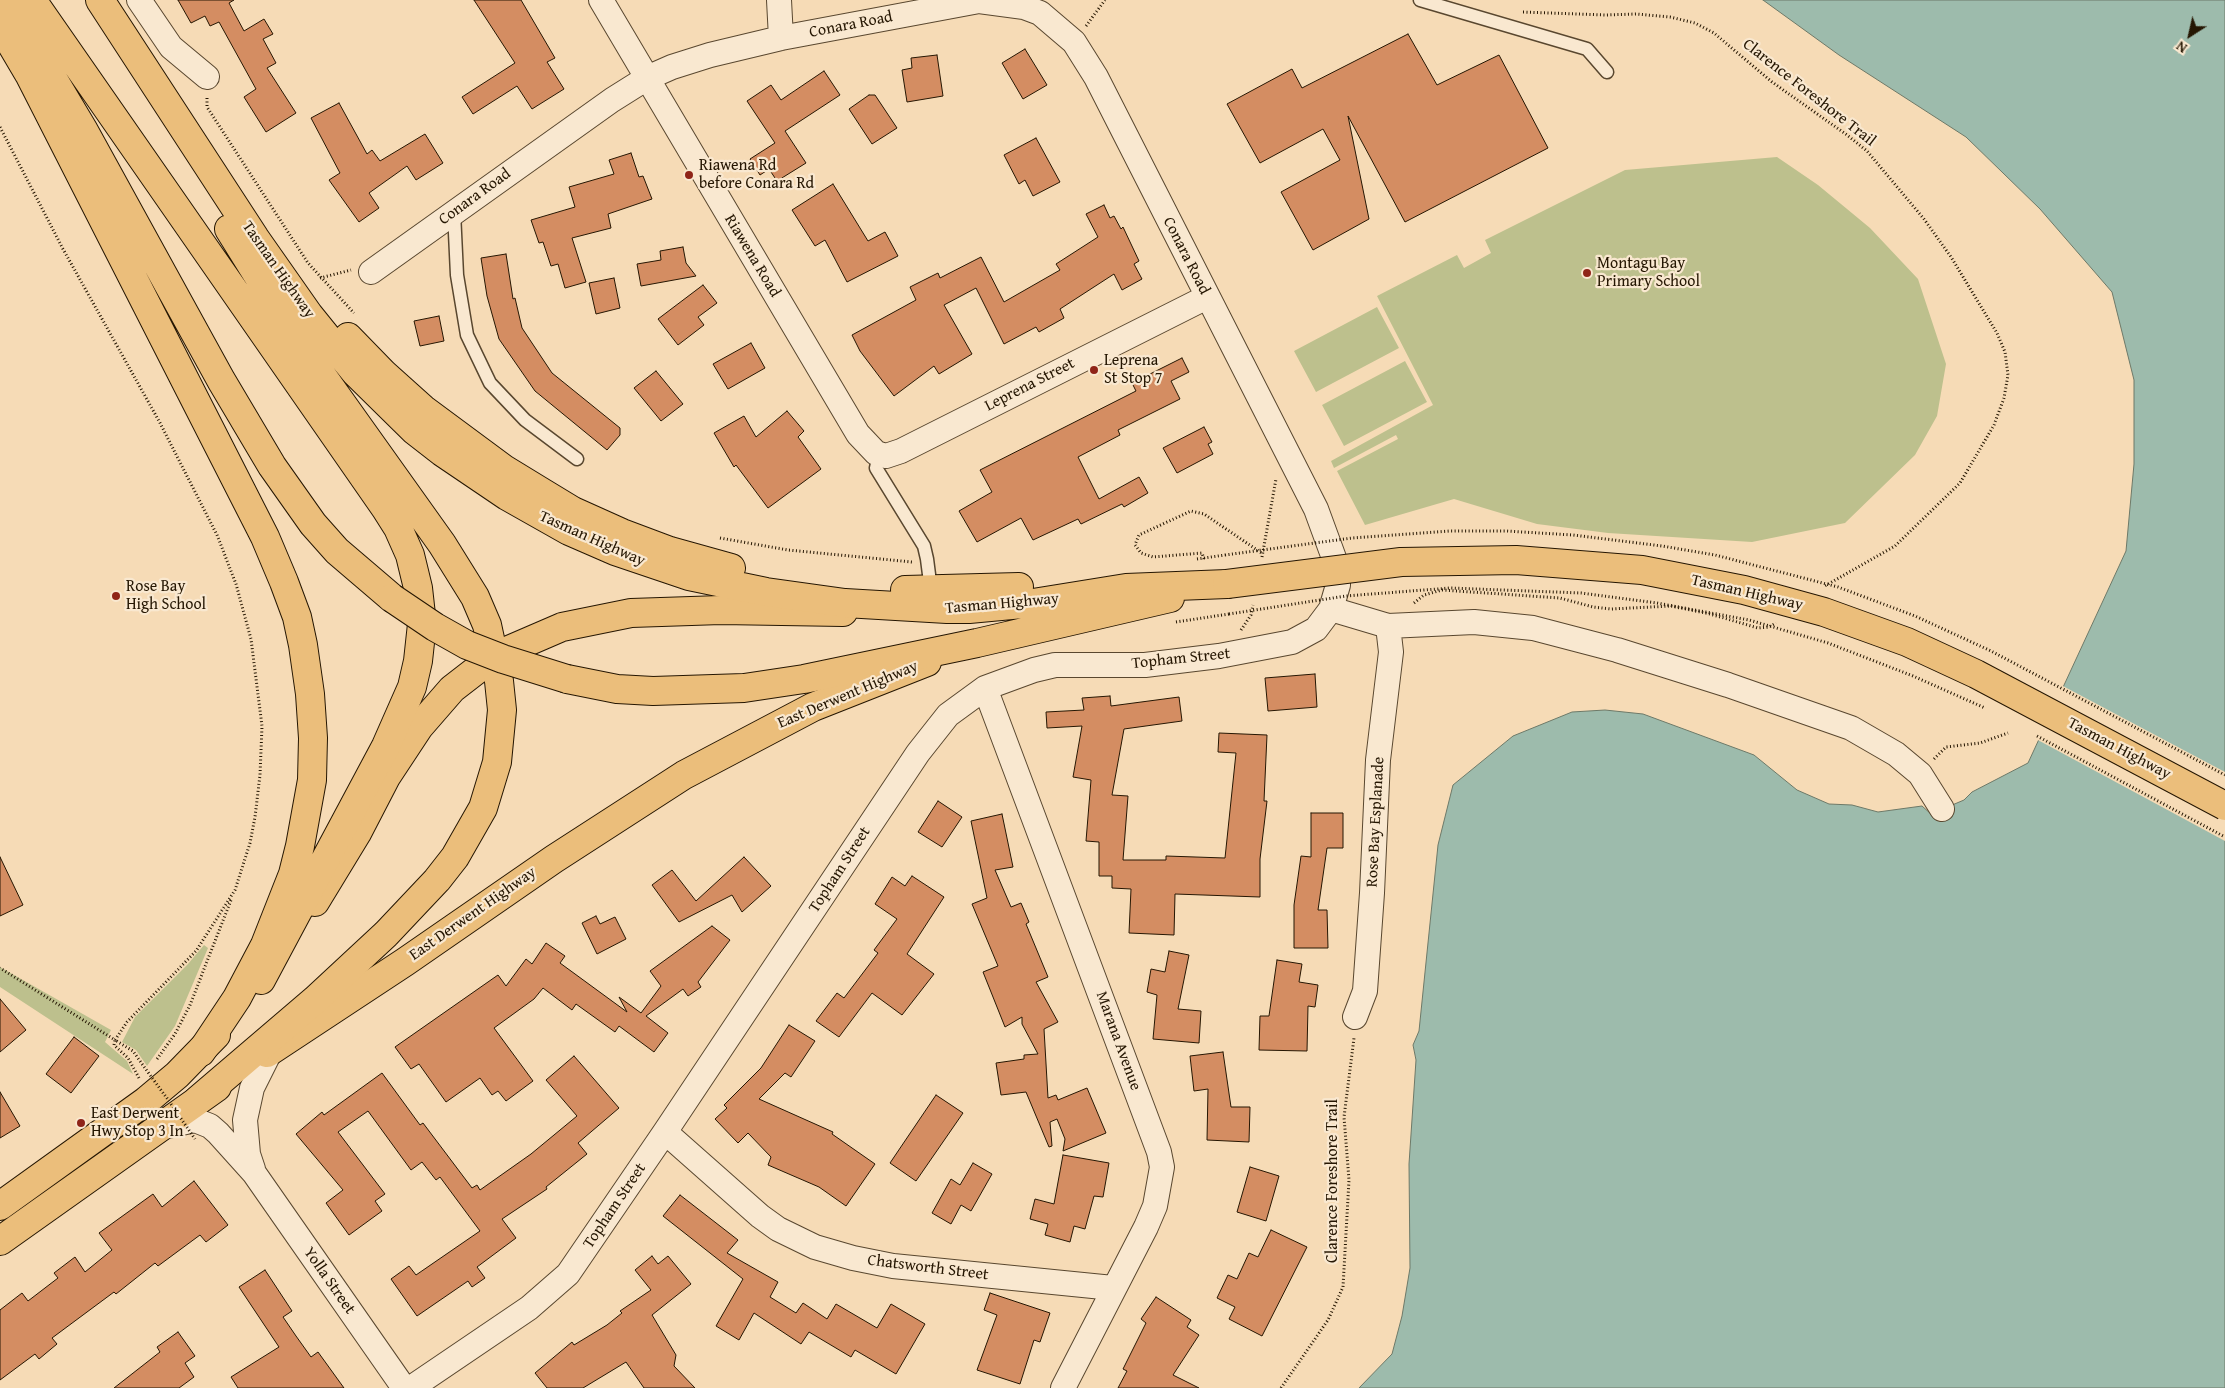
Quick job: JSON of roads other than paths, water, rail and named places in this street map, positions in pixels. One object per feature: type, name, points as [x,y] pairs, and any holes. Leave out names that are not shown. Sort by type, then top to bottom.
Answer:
[{"type":"main road","name":"Tasman Highway","points":[[6,0],[84,131],[221,380],[272,466],[313,524],[337,551],[392,598],[435,627],[467,645],[503,659],[567,679],[617,689],[653,692],[744,688],[804,679],[977,643],[1227,584]]},
{"type":"main road","points":[[32,0],[398,528],[410,555],[418,588],[422,624],[414,679],[404,709],[261,980]]},
{"type":"main road","name":"Tasman Highway","points":[[100,0],[254,238],[332,345],[383,402],[408,425],[470,472],[533,512],[569,531],[623,554],[689,576],[845,603],[939,600],[1033,603],[1126,588],[1227,584],[1401,562],[1448,560],[1516,560],[1642,570],[1744,590],[1824,612],[1916,646],[1976,674],[2225,806]]},
{"type":"main road","points":[[0,25],[29,74],[258,522],[297,617],[303,645],[310,694],[313,738],[312,780],[307,817],[293,874],[265,945],[237,998],[201,1052]]},
{"type":"main road","name":"Tasman Highway","points":[[154,82],[171,93],[276,246],[319,304],[384,374],[459,438],[532,487],[573,511],[597,522],[670,551],[730,568],[797,580],[872,588],[939,600]]},
{"type":"main road","points":[[154,82],[158,107],[274,304],[442,544],[475,597],[487,625],[499,681],[502,710],[497,762],[483,808],[455,857],[437,880],[386,934],[315,1000],[198,1100]]},
{"type":"main road","points":[[0,1206],[146,1101],[201,1052],[261,980],[321,893],[357,833],[386,777],[414,734],[452,689],[493,658],[562,626],[631,613],[722,610],[856,612],[939,600]]},
{"type":"main road","name":"East Derwent Highway","points":[[0,1241],[198,1100],[405,962],[554,859],[684,775],[813,707],[847,692],[977,643]]},
{"type":"street","points":[[139,0],[171,47],[207,77]]},
{"type":"street","name":"Riawena Road","points":[[601,0],[858,434],[869,447],[879,454]]},
{"type":"street","points":[[779,0],[781,38]]},
{"type":"street","name":"Conara Road","points":[[371,272],[612,100],[647,78],[710,54],[781,38],[978,1],[1006,3],[1040,13],[1074,42],[1096,76],[1206,297],[1326,531]]},
{"type":"street","name":"Leprena Street","points":[[879,454],[888,456],[901,451],[1206,297]]},
{"type":"street","name":"Topham Street","points":[[411,1388],[529,1308],[553,1289],[580,1257],[918,753],[948,716],[965,701],[985,688],[1034,670],[1055,665],[1145,665],[1272,648],[1305,637],[1316,630],[1331,609],[1338,585],[1338,570],[1326,531]]},
{"type":"street","points":[[1331,609],[1388,626],[1474,622],[1533,628],[1616,650],[1728,685],[1851,728],[1896,754],[1920,774],[1942,809]]},
{"type":"street","name":"Rose Bay Esplanade","points":[[1355,1017],[1364,991],[1372,894],[1378,760],[1391,652],[1388,626]]},
{"type":"street","name":"Marana Avenue","points":[[985,688],[999,720],[1159,1152],[1162,1167],[1155,1206],[1063,1388]]},
{"type":"street","name":"Yolla Street","points":[[254,1173],[248,1154],[245,1120],[252,1088],[270,1052]]},
{"type":"street","name":"Yolla Street","points":[[155,1130],[184,1121],[195,1120],[203,1122],[218,1133],[254,1173],[404,1388]]},
{"type":"street","name":"Chatsworth Street","points":[[665,1132],[760,1216],[778,1229],[815,1247],[852,1258],[893,1266],[1113,1288]]},
{"type":"lane","points":[[1420,0],[1587,49],[1607,72]]},
{"type":"lane","points":[[454,212],[457,275],[467,334],[490,383],[525,420],[577,459]]},
{"type":"lane","points":[[879,454],[876,468],[924,546],[939,600]]},
{"type":"place","name":"Riawena Rd before Conara Rd","points":[[689,175]]},
{"type":"place","name":"Montagu Bay Primary School","points":[[1587,273]]},
{"type":"place","name":"Leprena St Stop 7","points":[[1094,370]]},
{"type":"place","name":"Rose Bay High School","points":[[116,596]]},
{"type":"place","name":"East Derwent Hwy Stop 3 In","points":[[81,1123]]}]
